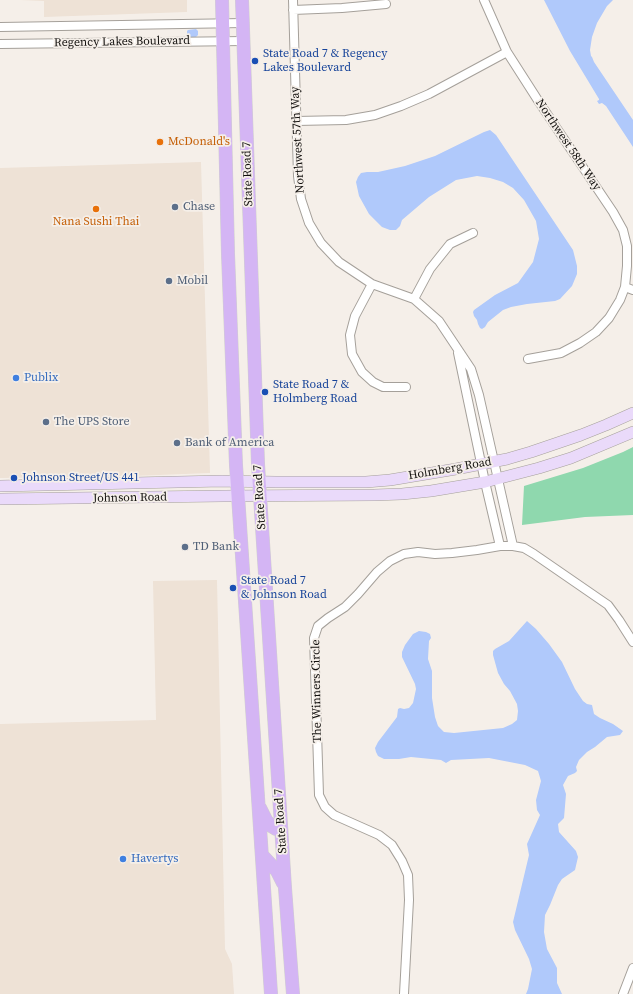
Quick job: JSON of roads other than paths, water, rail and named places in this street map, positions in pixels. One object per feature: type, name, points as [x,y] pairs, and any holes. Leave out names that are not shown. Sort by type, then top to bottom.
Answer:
[{"type":"main road","name":"State Road 7","points":[[222,0],[230,308],[237,482],[271,994]]},
{"type":"main road","name":"State Road 7","points":[[242,0],[259,482],[293,994]]},
{"type":"main road","points":[[258,805],[271,826],[281,830]]},
{"type":"main road","points":[[262,855],[277,870],[285,888]]},
{"type":"street","name":"Northwest 57th Way","points":[[293,0],[298,176],[301,199],[309,223],[321,243],[339,262],[372,284],[414,298],[439,321],[471,369],[479,395],[513,546]]},
{"type":"street","name":"Northwest 58th Way","points":[[484,0],[507,52],[613,212],[623,230],[627,246],[629,288],[609,318],[596,332],[580,343],[561,353],[528,359]]},
{"type":"street","points":[[293,10],[386,4]]},
{"type":"street","name":"Regency Lakes Boulevard","points":[[0,27],[243,23]]},
{"type":"street","name":"Regency Lakes Boulevard","points":[[0,44],[244,41]]},
{"type":"street","points":[[296,121],[346,120],[375,115],[429,94],[507,52]]},
{"type":"street","points":[[414,298],[430,269],[450,244],[473,233]]},
{"type":"street","points":[[372,284],[355,316],[350,335],[352,354],[362,372],[373,382],[383,387],[406,387]]},
{"type":"street","name":"Northwest 57th Way","points":[[457,348],[500,546]]},
{"type":"street","name":"Holmberg Road","points":[[259,482],[379,481],[456,469],[531,452],[557,444],[633,413]]},
{"type":"street","name":"Holmberg Road","points":[[260,496],[402,494],[431,492],[485,482],[539,468],[571,458],[633,432]]},
{"type":"street","name":"Johnson Road","points":[[0,486],[259,482]]},
{"type":"street","name":"Johnson Road","points":[[0,500],[260,496]]},
{"type":"street","name":"The Winners Circle","points":[[404,994],[409,900],[408,875],[402,861],[392,845],[379,835],[334,815],[325,807],[319,795],[314,638],[318,626],[349,603],[377,572],[390,561],[404,554],[418,552],[435,554],[452,553],[500,546],[513,546],[524,548],[534,554],[608,605],[633,642]]},
{"type":"street","points":[[623,994],[633,968]]},
{"type":"water","points":[[544,0],[613,0],[607,6],[597,23],[592,37],[590,50],[594,62],[633,120],[633,147],[606,106],[602,103],[599,104],[597,101],[599,99],[570,51]]},
{"type":"water","points":[[196,29],[198,31],[198,35],[196,37],[189,37],[187,35],[188,30]]},
{"type":"water","points":[[490,130],[496,135],[573,250],[577,266],[577,274],[572,286],[560,299],[511,307],[503,310],[482,329],[474,316],[474,310],[495,295],[518,283],[533,262],[539,239],[536,221],[524,200],[513,188],[503,182],[490,178],[477,176],[456,180],[429,197],[402,220],[400,226],[396,230],[390,230],[382,227],[369,214],[359,196],[356,182],[361,173],[378,172],[405,166],[435,156]]},
{"type":"water","points":[[527,621],[549,644],[562,662],[575,689],[583,701],[592,705],[594,714],[623,731],[620,735],[607,737],[587,752],[579,760],[576,767],[577,771],[568,776],[563,785],[566,794],[564,818],[558,824],[559,832],[576,851],[578,857],[575,870],[562,879],[558,885],[545,915],[544,932],[547,949],[557,968],[557,983],[562,994],[526,994],[532,969],[513,922],[529,855],[527,844],[540,815],[537,810],[536,800],[541,781],[538,771],[525,765],[489,758],[451,760],[446,763],[441,760],[411,757],[384,759],[378,756],[375,748],[397,717],[398,709],[409,708],[413,703],[416,689],[415,684],[402,657],[402,652],[413,634],[419,631],[430,634],[431,638],[429,641],[428,659],[432,671],[432,698],[438,726],[444,732],[454,733],[503,728],[517,720],[517,704],[498,673],[493,651],[509,641]]},
{"type":"place","name":"State Road 7 & Regency Lakes Boulevard","points":[[255,61]]},
{"type":"place","name":"McDonald's","points":[[160,142]]},
{"type":"place","name":"Chase","points":[[175,207]]},
{"type":"place","name":"Nana Sushi Thai","points":[[96,209]]},
{"type":"place","name":"Mobil","points":[[169,281]]},
{"type":"place","name":"Publix","points":[[16,378]]},
{"type":"place","name":"State Road 7 & Holmberg Road","points":[[265,392]]},
{"type":"place","name":"The UPS Store","points":[[46,422]]},
{"type":"place","name":"Bank of America","points":[[177,443]]},
{"type":"place","name":"Johnson Street/US 441","points":[[14,478]]},
{"type":"place","name":"TD Bank","points":[[185,547]]},
{"type":"place","name":"State Road 7 & Johnson Road","points":[[233,588]]},
{"type":"place","name":"Havertys","points":[[123,859]]}]
